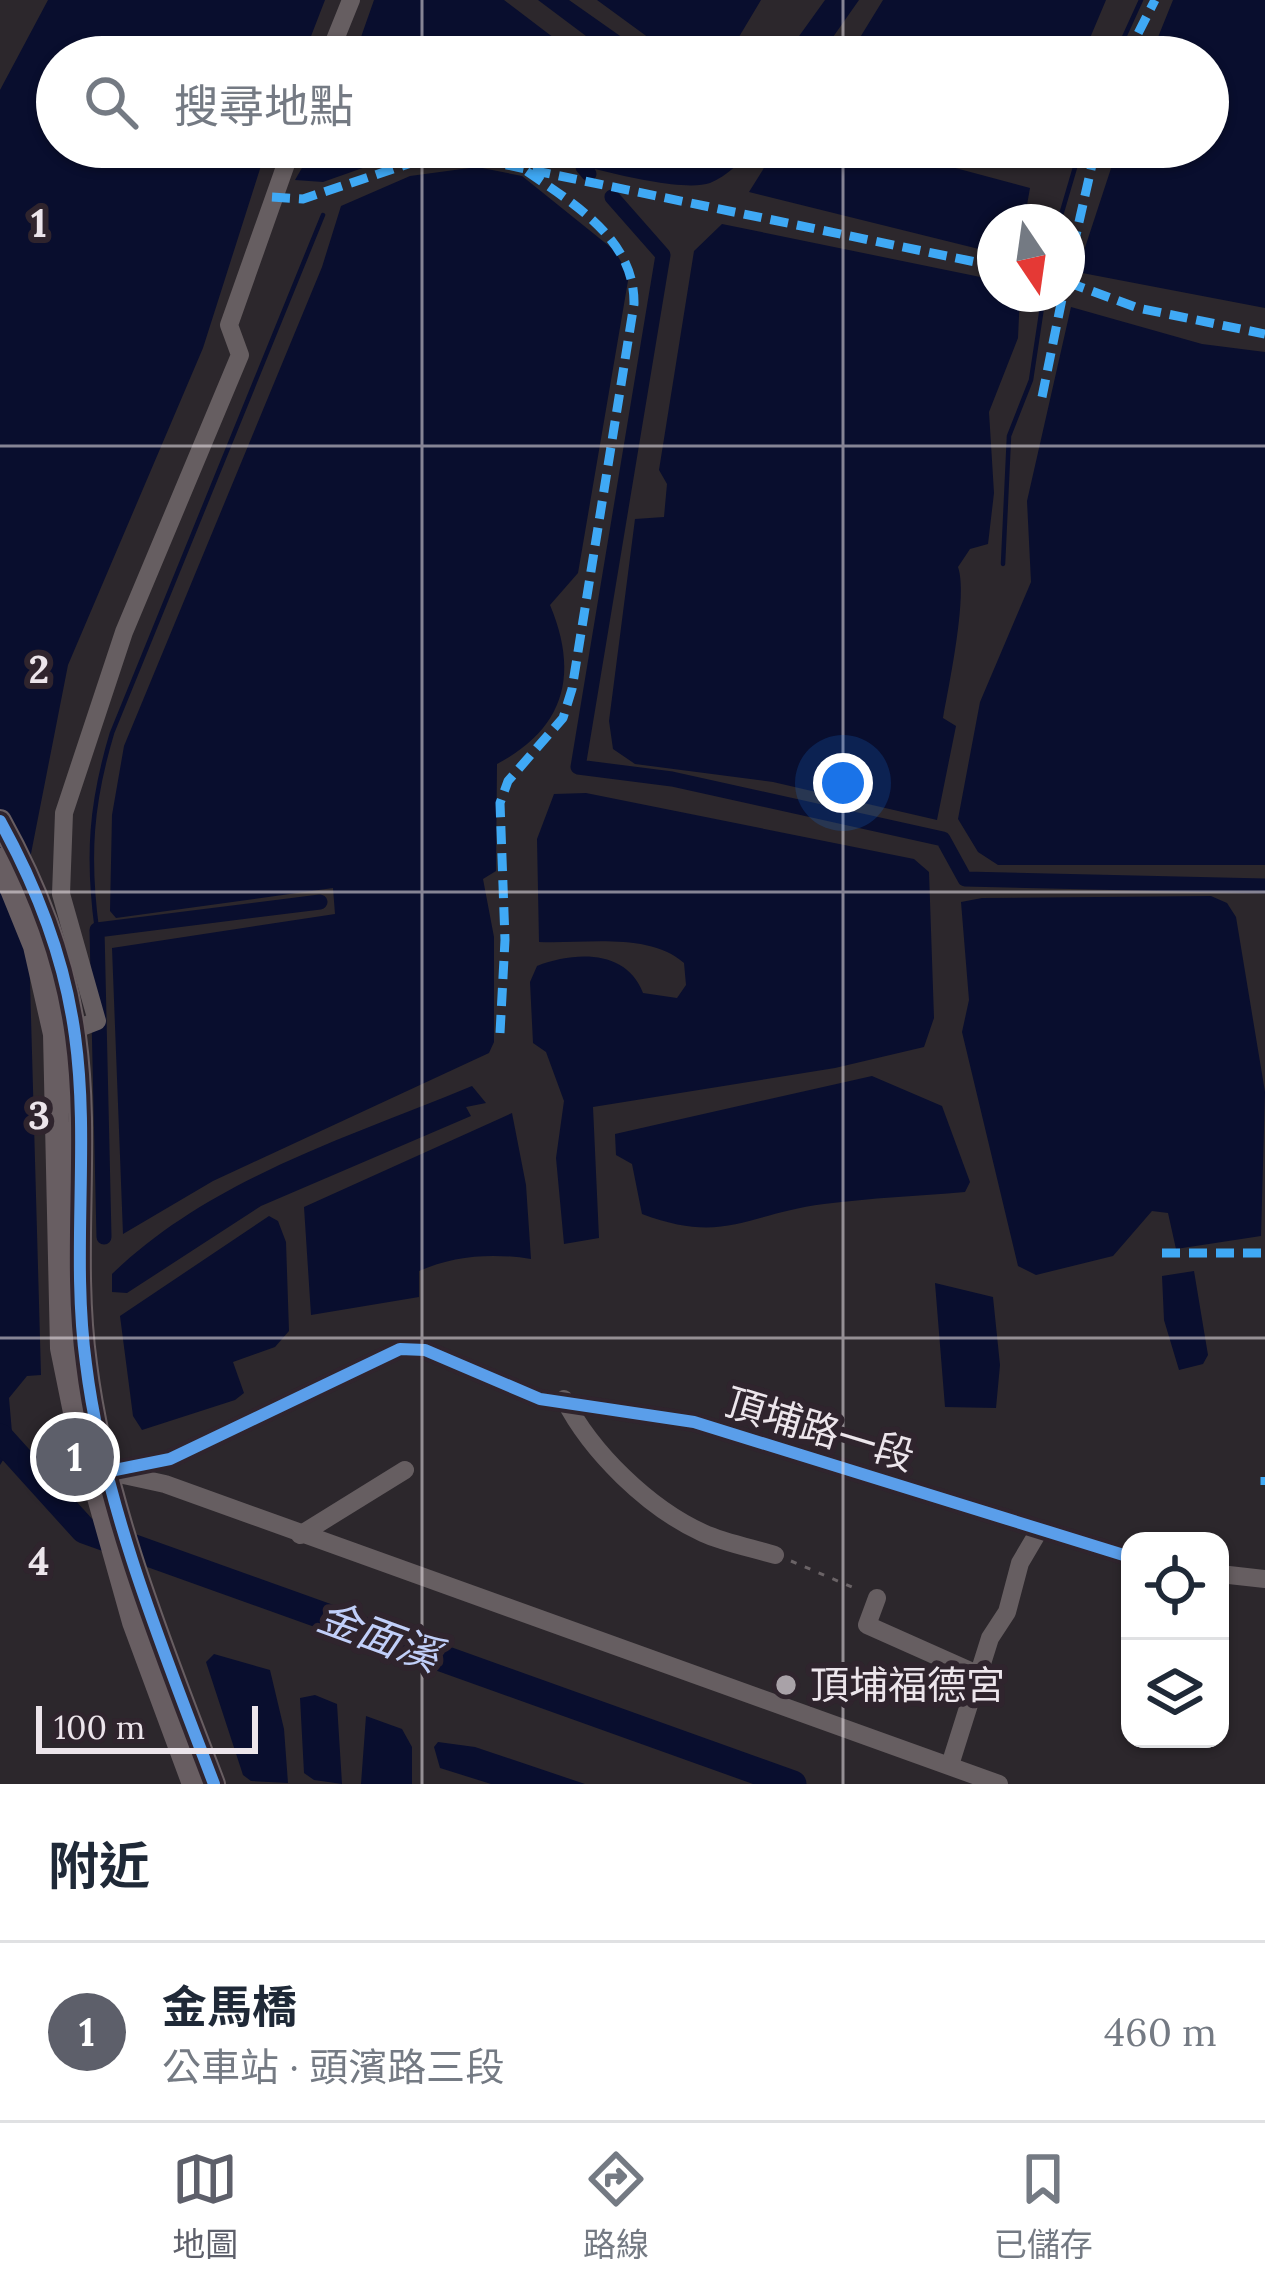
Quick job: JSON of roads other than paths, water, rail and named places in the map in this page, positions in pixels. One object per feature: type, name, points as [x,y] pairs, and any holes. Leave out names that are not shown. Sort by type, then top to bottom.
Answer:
[{"type":"main road","points":[[0,821],[44,944],[65,1033],[78,1299],[104,1479],[194,1784]]},
{"type":"main road","points":[[0,860],[44,944]]},
{"type":"main road","points":[[145,1623],[214,1784]]},
{"type":"street","points":[[336,36],[351,0]]},
{"type":"street","points":[[65,1033],[97,1021],[61,894],[68,793],[124,632],[240,355],[230,325],[285,168]]},
{"type":"street","name":"頂埔路一段","points":[[104,1479],[170,1459],[400,1349],[425,1350],[540,1399],[694,1422],[1121,1554]]},
{"type":"street","points":[[564,1400],[580,1431],[644,1494],[703,1533],[775,1555]]},
{"type":"street","points":[[300,1535],[405,1470]]},
{"type":"street","points":[[104,1479],[165,1484],[999,1784]]},
{"type":"street","points":[[950,1765],[976,1674],[1007,1612],[1020,1563],[1040,1528]]},
{"type":"street","points":[[1229,1575],[1265,1579]]},
{"type":"street","points":[[877,1598],[867,1625],[976,1674]]},
{"type":"water","points":[[48,0],[325,0],[311,36],[36,36],[36,168],[260,168],[203,348],[68,665],[27,874],[41,1375],[27,1376],[9,1398],[13,1444],[0,1465],[0,90]]},
{"type":"water","points":[[374,0],[504,0],[551,36],[361,36]]},
{"type":"water","points":[[538,0],[569,0],[620,36],[586,36]]},
{"type":"water","points":[[597,0],[761,0],[740,36],[646,36]]},
{"type":"water","points":[[825,0],[859,0],[834,36],[799,36]]},
{"type":"water","points":[[883,0],[1106,0],[1091,36],[861,36]]},
{"type":"water","points":[[1173,0],[1265,0],[1265,308],[1085,274],[1085,248],[1111,168],[1229,168],[1229,36],[1158,36]]},
{"type":"water","points":[[302,168],[363,168],[323,182],[295,180]]},
{"type":"water","points":[[482,168],[522,176],[614,250],[629,275],[578,573],[550,605],[564,654],[560,697],[538,734],[497,764],[496,871],[483,879],[494,937],[494,1042],[489,1053],[213,1181],[123,1234],[112,948],[335,914],[333,888],[116,918],[110,911],[112,815],[124,746],[322,267],[341,206],[410,176]]},
{"type":"water","points":[[593,168],[732,168],[710,183],[694,185]]},
{"type":"water","points":[[764,168],[955,168],[1030,188],[1027,204],[977,204],[977,249],[749,192]]},
{"type":"water","points":[[722,224],[977,276],[977,312],[1019,312],[1018,338],[989,412],[994,493],[988,544],[970,549],[958,567],[959,618],[943,718],[956,726],[937,820],[773,782],[635,764],[613,749],[609,721],[635,519],[664,517],[667,484],[659,470],[694,251]]},
{"type":"water","points":[[1085,311],[1202,344],[1265,352],[1265,865],[998,865],[978,852],[958,819],[980,702],[1031,582],[1027,501],[1070,312]]},
{"type":"water","points":[[586,793],[914,859],[929,872],[934,1018],[924,1047],[835,1068],[593,1107],[599,1238],[564,1244],[556,1158],[564,1101],[546,1052],[533,1043],[530,982],[537,966],[568,958],[599,958],[625,969],[643,993],[677,998],[686,985],[684,963],[653,947],[539,942],[537,839],[554,794]]},
{"type":"water","points":[[1211,896],[1227,903],[1236,917],[1265,1092],[1261,1236],[1176,1249],[1168,1213],[1152,1211],[1113,1256],[1036,1275],[1018,1266],[962,1032],[969,1000],[961,902]]},
{"type":"water","points":[[872,1076],[942,1106],[970,1182],[965,1192],[824,1204],[715,1227],[670,1223],[642,1214],[632,1164],[616,1155],[615,1134]]},
{"type":"water","points":[[472,1086],[486,1103],[466,1107],[471,1116],[261,1206],[127,1293],[112,1292],[112,1274],[192,1212],[237,1186]]},
{"type":"water","points":[[512,1113],[526,1185],[531,1259],[489,1256],[446,1262],[419,1271],[419,1297],[311,1315],[304,1207]]},
{"type":"water","points":[[269,1216],[278,1221],[286,1242],[289,1331],[275,1347],[233,1362],[244,1393],[235,1400],[142,1430],[133,1416],[120,1316]]},
{"type":"water","points":[[1194,1271],[1208,1355],[1203,1364],[1179,1370],[1164,1320],[1162,1276]]},
{"type":"water","points":[[935,1283],[993,1297],[1000,1365],[996,1408],[945,1407]]},
{"type":"water","points":[[214,1654],[270,1670],[284,1729],[288,1783],[251,1781],[243,1775],[206,1662]]},
{"type":"water","points":[[315,1695],[337,1704],[342,1784],[314,1780],[304,1773],[300,1698]]},
{"type":"water","points":[[366,1716],[402,1729],[412,1747],[412,1784],[361,1784]]},
{"type":"water","points":[[438,1742],[475,1747],[585,1784],[491,1784],[440,1768],[434,1747]]},
{"type":"waterway","points":[[1125,36],[1141,0]]},
{"type":"waterway","points":[[584,168],[589,174]]},
{"type":"waterway","points":[[1064,204],[1075,168]]},
{"type":"waterway","points":[[612,197],[663,255],[578,767],[672,779],[943,839],[965,879],[1265,886]]},
{"type":"waterway","points":[[97,930],[93,830],[112,733],[323,215]]},
{"type":"waterway","points":[[1003,564],[1009,436],[1031,380],[1041,312]]},
{"type":"waterway","points":[[104,1237],[97,930],[320,902]]},
{"type":"waterway","name":"金面溪","points":[[0,1437],[84,1530],[793,1784]]},
{"type":"place","name":"金馬橋","points":[[75,1457]]},
{"type":"place","name":"頂埔福德宮","points":[[786,1685]]}]
